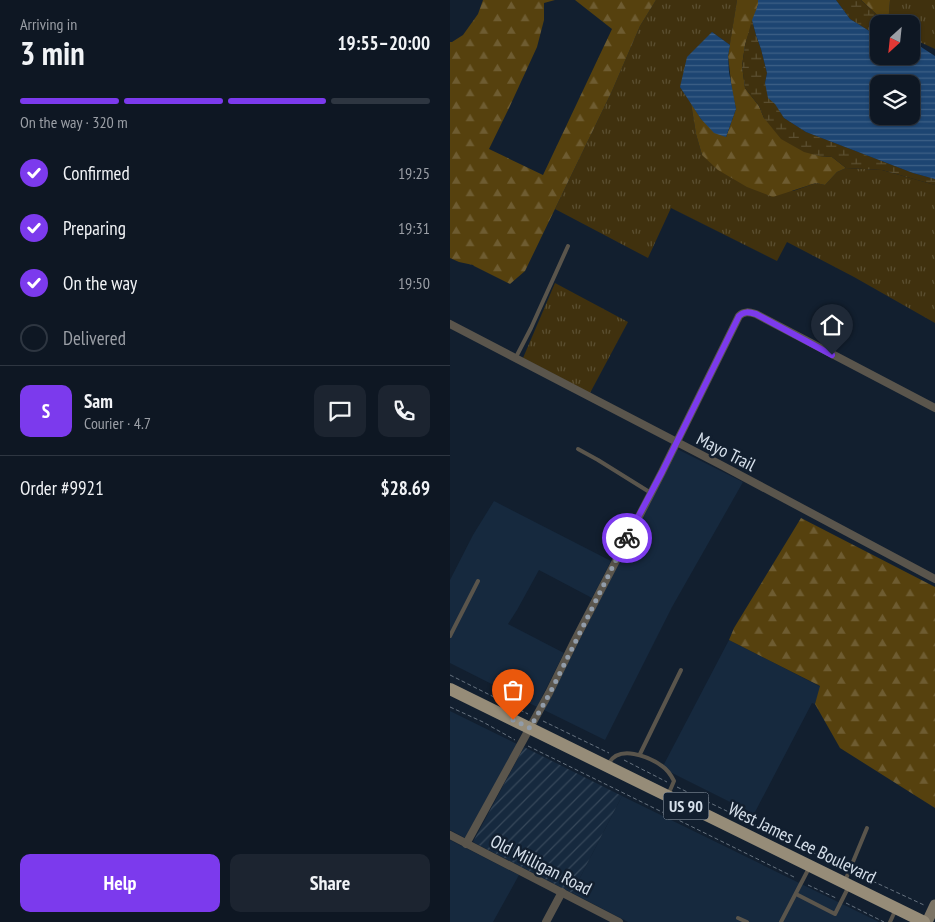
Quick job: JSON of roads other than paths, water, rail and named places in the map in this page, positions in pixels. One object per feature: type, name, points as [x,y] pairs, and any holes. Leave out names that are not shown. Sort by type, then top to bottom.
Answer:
[{"type":"main road","name":"West James Lee Boulevard","points":[[450,689],[533,723],[606,767],[670,791],[810,866],[848,880],[896,908],[926,922]]},
{"type":"main road","points":[[926,922],[934,910]]},
{"type":"street","points":[[466,844],[550,693],[739,316],[749,312],[756,314],[935,408]]},
{"type":"street","name":"Mayo Trail","points":[[450,324],[935,580]]},
{"type":"street","name":"Old Milligan Road","points":[[450,835],[619,922]]},
{"type":"street","points":[[546,922],[562,892]]},
{"type":"lane","points":[[515,359],[568,246]]},
{"type":"lane","points":[[578,450],[598,460],[650,493]]},
{"type":"lane","points":[[450,636],[478,580]]},
{"type":"lane","points":[[640,754],[681,670]]},
{"type":"lane","points":[[606,767],[612,757],[618,754],[640,754],[663,766],[670,773],[674,781],[670,791]]},
{"type":"lane","points":[[796,894],[835,914],[842,901],[867,828]]},
{"type":"lane","points":[[781,922],[810,866]]},
{"type":"lane","points":[[890,922],[896,908]]},
{"type":"lane","points":[[738,918],[747,922]]},
{"type":"water","points":[[758,0],[836,0],[850,19],[870,31],[870,65],[920,65],[920,47],[935,56],[935,179],[913,173],[806,132],[784,118],[775,104],[768,98],[765,83],[767,73],[752,20]]},
{"type":"water","points":[[712,32],[730,45],[728,56],[729,72],[736,109],[726,137],[714,133],[701,119],[680,87],[687,57]]}]
